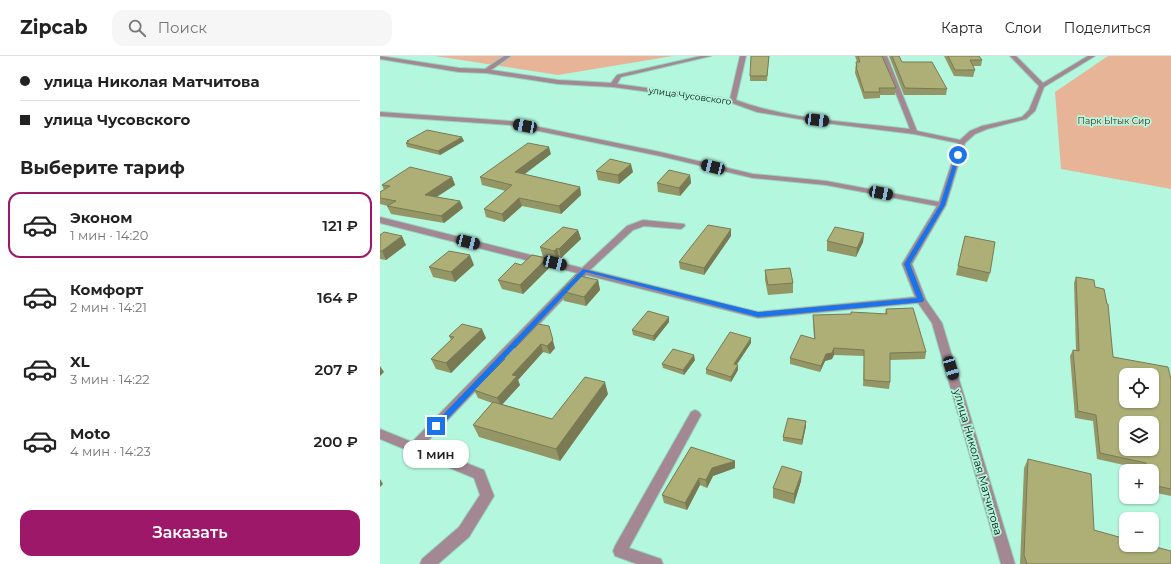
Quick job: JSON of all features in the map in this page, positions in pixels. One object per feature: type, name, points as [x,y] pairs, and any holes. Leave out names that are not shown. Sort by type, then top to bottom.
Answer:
[{"type":"street","points":[[486,71],[508,56]]},
{"type":"street","points":[[613,85],[619,76],[708,56]]},
{"type":"street","points":[[733,101],[743,56]]},
{"type":"street","points":[[884,56],[914,132]]},
{"type":"street","points":[[1014,56],[1042,86]]},
{"type":"street","points":[[962,142],[968,135],[978,129],[1024,118],[1036,105],[1038,92],[1042,86],[1092,56]]},
{"type":"street","name":"улица Чусовского","points":[[380,57],[459,70],[486,71],[558,82],[613,85],[733,101],[757,110],[810,119],[914,132],[962,142]]},
{"type":"street","points":[[380,114],[510,123],[660,154],[753,176],[826,183],[942,205]]},
{"type":"street","name":"улица Николая Матчитова","points":[[962,142],[942,205],[907,264],[921,300],[937,323],[1008,564]]},
{"type":"street","points":[[380,220],[585,270],[758,315],[921,300]]},
{"type":"street","points":[[414,448],[585,270],[630,228],[642,223],[681,226]]},
{"type":"street","points":[[656,564],[620,551],[695,415]]},
{"type":"street","points":[[380,434],[479,474],[487,496],[464,532],[427,564]]},
{"type":"green space","points":[[435,56],[673,56],[558,75]]},
{"type":"green space","name":"Парк Ытык Сир","points":[[1108,56],[1171,56],[1171,189],[1061,169],[1055,92]]},
{"type":"building","points":[[751,56],[769,56],[767,76],[750,76]]},
{"type":"building","points":[[858,56],[882,56],[896,88],[879,88],[880,92],[864,92],[856,67],[856,62],[860,62]]},
{"type":"building","points":[[892,56],[899,56],[902,62],[932,62],[947,89],[905,88]]},
{"type":"building","points":[[948,56],[979,56],[982,60],[970,60],[975,70],[955,70]]},
{"type":"building","points":[[427,130],[462,137],[438,151],[406,143]]},
{"type":"building","points":[[528,143],[549,147],[515,172],[580,187],[559,206],[519,198],[502,214],[484,209],[512,185],[480,177]]},
{"type":"building","points":[[610,159],[631,164],[618,175],[596,171]]},
{"type":"building","points":[[410,167],[452,177],[425,195],[460,201],[441,216],[387,206],[396,201],[380,198],[380,192],[390,186],[382,185]]},
{"type":"building","points":[[669,170],[690,175],[679,188],[657,183]]},
{"type":"building","points":[[708,225],[731,229],[704,268],[679,262]]},
{"type":"building","points":[[563,227],[578,230],[559,249],[557,248],[554,251],[540,247]]},
{"type":"building","points":[[835,227],[864,233],[857,248],[827,241]]},
{"type":"building","points":[[384,232],[402,236],[380,251],[380,235]]},
{"type":"building","points":[[965,236],[995,242],[990,273],[958,266]]},
{"type":"building","points":[[449,251],[470,255],[451,272],[429,267]]},
{"type":"building","points":[[532,255],[547,258],[520,285],[498,280],[515,263],[521,265]]},
{"type":"building","points":[[790,268],[793,283],[768,285],[765,270]]},
{"type":"building","points":[[576,275],[598,280],[584,297],[561,291]]},
{"type":"building","points":[[1076,277],[1094,280],[1095,287],[1104,289],[1108,304],[1113,357],[1168,367],[1171,379],[1171,489],[1159,486],[1159,464],[1146,464],[1100,453],[1096,415],[1078,411],[1073,350],[1079,351]]},
{"type":"building","points":[[913,308],[926,352],[890,353],[890,382],[864,380],[864,350],[834,348],[832,353],[826,354],[821,366],[790,358],[801,335],[815,339],[813,315],[851,314],[851,312],[887,314],[886,309]]},
{"type":"building","points":[[648,311],[669,317],[653,336],[632,330]]},
{"type":"building","points":[[462,324],[482,329],[446,363],[431,359],[454,337],[449,336]]},
{"type":"building","points":[[538,324],[549,326],[553,340],[547,346],[541,344],[512,375],[517,376],[497,398],[474,390],[505,359],[499,358],[510,346],[515,348]]},
{"type":"building","points":[[730,332],[751,338],[734,364],[738,365],[731,377],[706,369]]},
{"type":"building","points":[[673,349],[694,355],[683,370],[662,364]]},
{"type":"building","points":[[585,377],[605,382],[556,449],[473,425],[493,402],[552,419]]},
{"type":"building","points":[[788,418],[806,421],[802,440],[783,437]]},
{"type":"building","points":[[691,447],[735,461],[712,468],[706,480],[699,478],[685,503],[662,495]]},
{"type":"building","points":[[1028,459],[1091,474],[1094,530],[1119,537],[1119,552],[1159,552],[1159,548],[1171,551],[1171,564],[1027,564],[1024,555]]},
{"type":"building","points":[[782,466],[802,472],[794,494],[773,488]]},
{"type":"route","points":[[436,426],[585,270],[758,315],[921,300],[907,264],[942,205],[958,155]]}]
